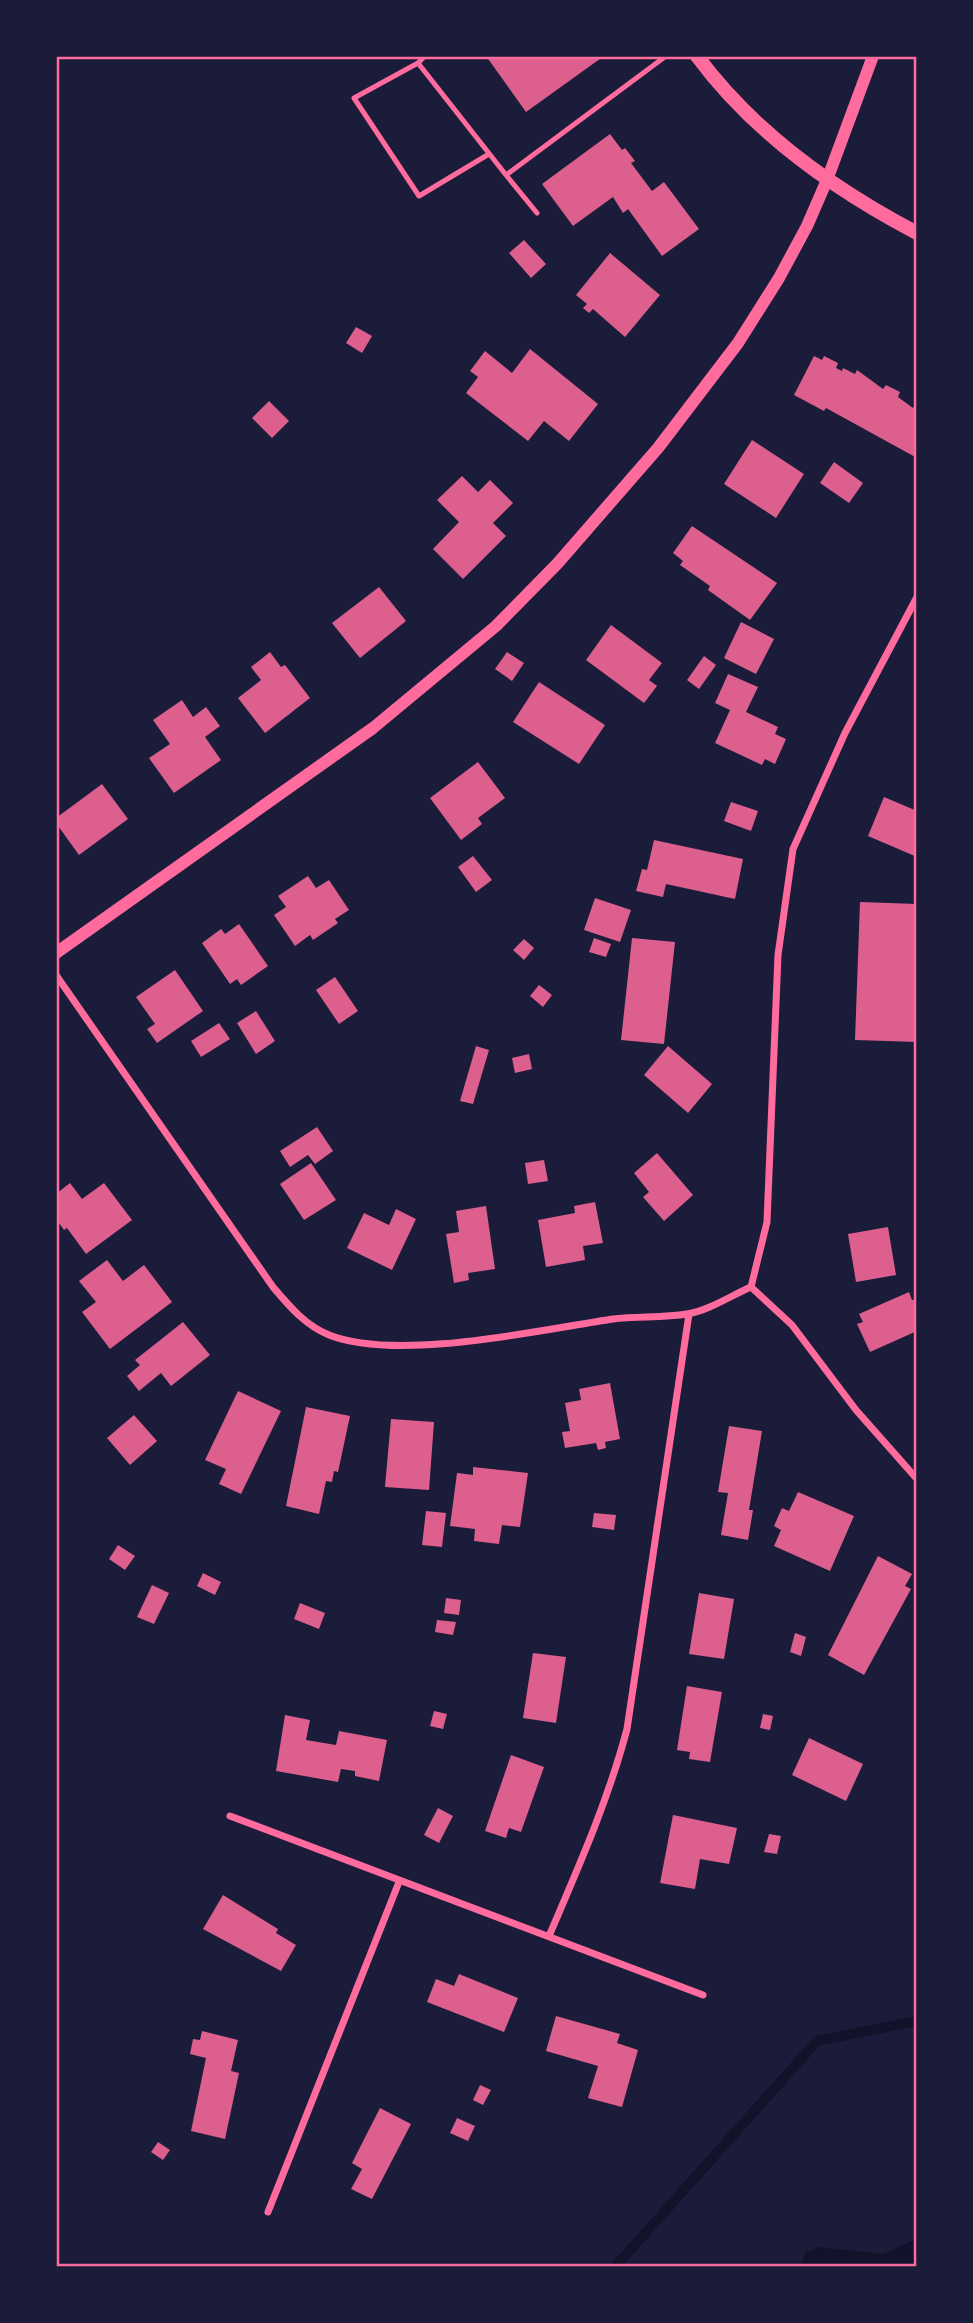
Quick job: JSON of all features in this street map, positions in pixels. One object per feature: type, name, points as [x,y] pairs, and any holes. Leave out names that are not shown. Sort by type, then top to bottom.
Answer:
[{"type":"main road","points":[[696,56],[765,132],[827,180],[917,233]]},
{"type":"street","points":[[56,953],[373,728],[440,675],[535,587],[658,448],[738,344],[785,268],[827,180],[873,56]]},
{"type":"street","points":[[751,1287],[767,1222],[778,955],[793,849],[845,733],[917,597]]},
{"type":"street","points":[[56,975],[273,1287],[310,1325],[349,1340],[394,1346],[432,1345],[649,1314],[689,1314],[751,1287]]},
{"type":"street","points":[[751,1287],[792,1325],[856,1410],[917,1479]]},
{"type":"street","points":[[549,1936],[604,1804],[626,1729],[689,1314]]},
{"type":"street","points":[[230,1816],[703,1995]]},
{"type":"street","points":[[268,2212],[399,1882]]},
{"type":"lane","points":[[425,56],[418,64],[354,98],[419,196],[489,154]]},
{"type":"lane","points":[[506,175],[666,56]]},
{"type":"lane","points":[[418,64],[537,213]]},
{"type":"shaded area","points":[[917,2239],[917,2267],[800,2267],[806,2252],[820,2247],[883,2254]]},
{"type":"building","points":[[486,56],[604,56],[526,112]]},
{"type":"building","points":[[610,134],[635,161],[631,163],[652,191],[664,182],[699,229],[662,256],[628,209],[623,213],[613,197],[573,226],[542,184]]},
{"type":"building","points":[[524,240],[546,264],[531,278],[509,253]]},
{"type":"building","points":[[610,253],[660,295],[625,337],[593,309],[589,313],[583,308],[587,304],[576,295]]},
{"type":"building","points":[[356,327],[372,336],[362,353],[346,343]]},
{"type":"building","points":[[530,349],[598,404],[569,441],[544,421],[528,441],[466,393],[478,377],[470,371],[485,351],[512,373]]},
{"type":"building","points":[[814,356],[822,360],[824,356],[838,363],[836,368],[842,371],[843,368],[855,374],[857,370],[883,389],[886,385],[900,392],[898,397],[913,408],[917,401],[917,458],[826,408],[824,411],[794,395]]},
{"type":"building","points":[[269,401],[289,421],[272,438],[252,418]]},
{"type":"building","points":[[752,440],[804,474],[776,518],[724,484]]},
{"type":"building","points":[[834,462],[863,483],[849,503],[820,483]]},
{"type":"building","points":[[462,476],[478,492],[490,480],[513,503],[493,523],[506,536],[463,579],[433,549],[459,522],[437,500]]},
{"type":"building","points":[[692,526],[777,583],[750,620],[708,590],[710,586],[680,565],[683,561],[673,553]]},
{"type":"building","points":[[379,587],[406,621],[360,658],[332,623]]},
{"type":"building","points":[[741,622],[774,639],[756,674],[724,658]]},
{"type":"building","points":[[611,625],[662,663],[649,680],[657,686],[644,703],[586,660]]},
{"type":"building","points":[[270,652],[281,667],[285,665],[310,698],[265,733],[238,698],[261,680],[251,667]]},
{"type":"building","points":[[507,652],[524,663],[512,681],[495,669]]},
{"type":"building","points":[[704,656],[716,665],[699,689],[687,680]]},
{"type":"building","points":[[728,674],[758,687],[746,712],[778,727],[775,734],[786,739],[775,764],[765,759],[762,765],[715,743],[730,710],[715,703]]},
{"type":"building","points":[[539,682],[605,725],[579,764],[513,722]]},
{"type":"building","points":[[182,700],[193,717],[206,707],[220,726],[205,737],[221,760],[174,793],[149,758],[170,744],[153,720]]},
{"type":"building","points":[[478,762],[505,798],[478,818],[482,824],[461,840],[430,798]]},
{"type":"building","points":[[102,784],[128,819],[79,855],[56,823],[56,818]]},
{"type":"building","points":[[884,797],[917,811],[917,857],[868,836]]},
{"type":"building","points":[[731,802],[758,811],[751,831],[724,821]]},
{"type":"building","points":[[654,840],[743,859],[735,899],[666,884],[663,897],[636,891],[642,869],[647,870]]},
{"type":"building","points":[[473,856],[492,880],[476,892],[458,867]]},
{"type":"building","points":[[308,876],[316,888],[329,880],[349,910],[335,919],[338,923],[313,940],[310,935],[295,946],[274,915],[286,907],[278,896]]},
{"type":"building","points":[[595,898],[631,910],[620,942],[584,930]]},
{"type":"building","points":[[860,902],[917,904],[917,1042],[855,1040]]},
{"type":"building","points":[[239,924],[268,966],[241,985],[237,979],[230,984],[202,943],[221,929],[225,934]]},
{"type":"building","points":[[594,938],[611,944],[606,957],[589,952]]},
{"type":"building","points":[[632,938],[675,942],[664,1044],[621,1040]]},
{"type":"building","points":[[524,939],[534,948],[524,960],[513,950]]},
{"type":"building","points":[[175,970],[203,1011],[157,1043],[147,1029],[155,1024],[136,997]]},
{"type":"building","points":[[335,977],[358,1011],[339,1024],[316,990]]},
{"type":"building","points":[[539,985],[552,995],[543,1007],[530,996]]},
{"type":"building","points":[[256,1011],[275,1041],[256,1054],[237,1023]]},
{"type":"building","points":[[219,1023],[230,1039],[201,1057],[191,1041]]},
{"type":"building","points":[[476,1046],[489,1050],[473,1104],[460,1101]]},
{"type":"building","points":[[668,1046],[712,1084],[688,1113],[644,1075]]},
{"type":"building","points":[[529,1054],[532,1069],[515,1073],[512,1058]]},
{"type":"building","points":[[317,1127],[333,1151],[315,1164],[308,1155],[290,1167],[280,1151]]},
{"type":"building","points":[[657,1153],[693,1195],[664,1221],[643,1197],[649,1192],[634,1173]]},
{"type":"building","points":[[544,1160],[548,1181],[528,1184],[525,1163]]},
{"type":"building","points":[[311,1163],[336,1200],[304,1220],[280,1184]]},
{"type":"building","points":[[70,1183],[82,1199],[104,1183],[132,1220],[86,1254],[67,1228],[64,1230],[59,1223],[56,1225],[56,1194]]},
{"type":"building","points":[[595,1202],[603,1243],[583,1246],[585,1260],[546,1267],[538,1220],[575,1213],[574,1206]]},
{"type":"building","points":[[486,1206],[495,1269],[468,1273],[469,1280],[454,1283],[446,1234],[459,1232],[456,1211]]},
{"type":"building","points":[[396,1209],[416,1219],[392,1270],[347,1248],[364,1213],[389,1225]]},
{"type":"building","points":[[888,1227],[896,1275],[856,1282],[848,1234]]},
{"type":"building","points":[[107,1260],[123,1281],[144,1265],[172,1302],[110,1349],[82,1312],[96,1302],[79,1281]]},
{"type":"building","points":[[909,1292],[912,1300],[917,1299],[917,1331],[870,1352],[857,1324],[863,1322],[859,1314]]},
{"type":"building","points":[[183,1322],[210,1355],[171,1386],[161,1373],[139,1391],[127,1376],[140,1365],[135,1360]]},
{"type":"building","points":[[610,1383],[620,1439],[605,1442],[606,1448],[598,1450],[596,1443],[565,1448],[562,1432],[570,1431],[565,1403],[581,1400],[579,1389]]},
{"type":"building","points":[[238,1391],[281,1411],[241,1494],[219,1484],[226,1469],[205,1460]]},
{"type":"building","points":[[306,1407],[350,1416],[338,1472],[334,1471],[332,1482],[326,1481],[319,1514],[286,1506]]},
{"type":"building","points":[[134,1415],[157,1441],[130,1465],[107,1438]]},
{"type":"building","points":[[391,1419],[434,1422],[429,1490],[385,1487]]},
{"type":"building","points":[[729,1426],[762,1431],[749,1510],[753,1510],[748,1540],[721,1535],[728,1493],[718,1492]]},
{"type":"building","points":[[473,1467],[528,1473],[520,1527],[502,1525],[499,1544],[474,1541],[475,1529],[450,1526],[457,1473],[473,1475]]},
{"type":"building","points":[[798,1492],[854,1516],[830,1571],[774,1546],[781,1530],[774,1526],[782,1508],[789,1511]]},
{"type":"building","points":[[426,1511],[446,1513],[442,1547],[422,1545]]},
{"type":"building","points":[[594,1513],[616,1515],[614,1530],[592,1527]]},
{"type":"building","points":[[118,1545],[135,1556],[125,1570],[109,1559]]},
{"type":"building","points":[[878,1556],[912,1574],[905,1586],[911,1589],[864,1675],[828,1655]]},
{"type":"building","points":[[203,1573],[221,1582],[215,1595],[197,1586]]},
{"type":"building","points":[[152,1585],[169,1593],[154,1624],[137,1617]]},
{"type":"building","points":[[699,1593],[734,1599],[724,1659],[689,1654]]},
{"type":"building","points":[[446,1598],[461,1600],[459,1615],[444,1613]]},
{"type":"building","points":[[300,1603],[325,1613],[319,1629],[294,1619]]},
{"type":"building","points":[[437,1620],[456,1622],[453,1635],[435,1632]]},
{"type":"building","points":[[795,1633],[806,1637],[801,1656],[790,1652]]},
{"type":"building","points":[[533,1653],[566,1657],[556,1723],[523,1718]]},
{"type":"building","points":[[687,1686],[722,1692],[710,1762],[689,1759],[690,1752],[677,1750]]},
{"type":"building","points":[[434,1711],[447,1714],[443,1729],[430,1726]]},
{"type":"building","points":[[763,1714],[773,1716],[770,1730],[760,1728]]},
{"type":"building","points":[[285,1715],[310,1720],[306,1740],[336,1745],[339,1731],[387,1740],[379,1781],[355,1776],[355,1771],[341,1769],[338,1782],[276,1771]]},
{"type":"building","points":[[809,1738],[863,1764],[846,1801],[792,1775]]},
{"type":"building","points":[[511,1755],[544,1767],[521,1832],[509,1828],[506,1838],[485,1831]]},
{"type":"building","points":[[438,1808],[453,1816],[439,1843],[424,1835]]},
{"type":"building","points":[[673,1815],[737,1828],[729,1864],[700,1859],[695,1889],[660,1883]]},
{"type":"building","points":[[769,1834],[781,1836],[777,1854],[764,1852]]},
{"type":"building","points":[[223,1895],[278,1929],[276,1933],[296,1945],[281,1971],[203,1929]]},
{"type":"building","points":[[459,1974],[518,1998],[504,2032],[427,2002],[436,1979],[454,1986]]},
{"type":"building","points":[[556,2016],[620,2034],[617,2043],[638,2050],[622,2107],[588,2098],[598,2066],[546,2051]]},
{"type":"building","points":[[202,2031],[238,2040],[231,2071],[239,2073],[225,2139],[191,2131],[206,2058],[190,2054],[193,2039],[200,2040]]},
{"type":"building","points":[[480,2085],[491,2090],[483,2105],[473,2100]]},
{"type":"building","points":[[380,2108],[411,2124],[372,2199],[351,2189],[362,2169],[352,2163]]},
{"type":"building","points":[[457,2118],[475,2126],[468,2141],[450,2133]]},
{"type":"building","points":[[158,2142],[170,2150],[163,2160],[151,2152]]},
{"type":"waterway","points":[[615,2267],[817,2041],[917,2021]]}]
